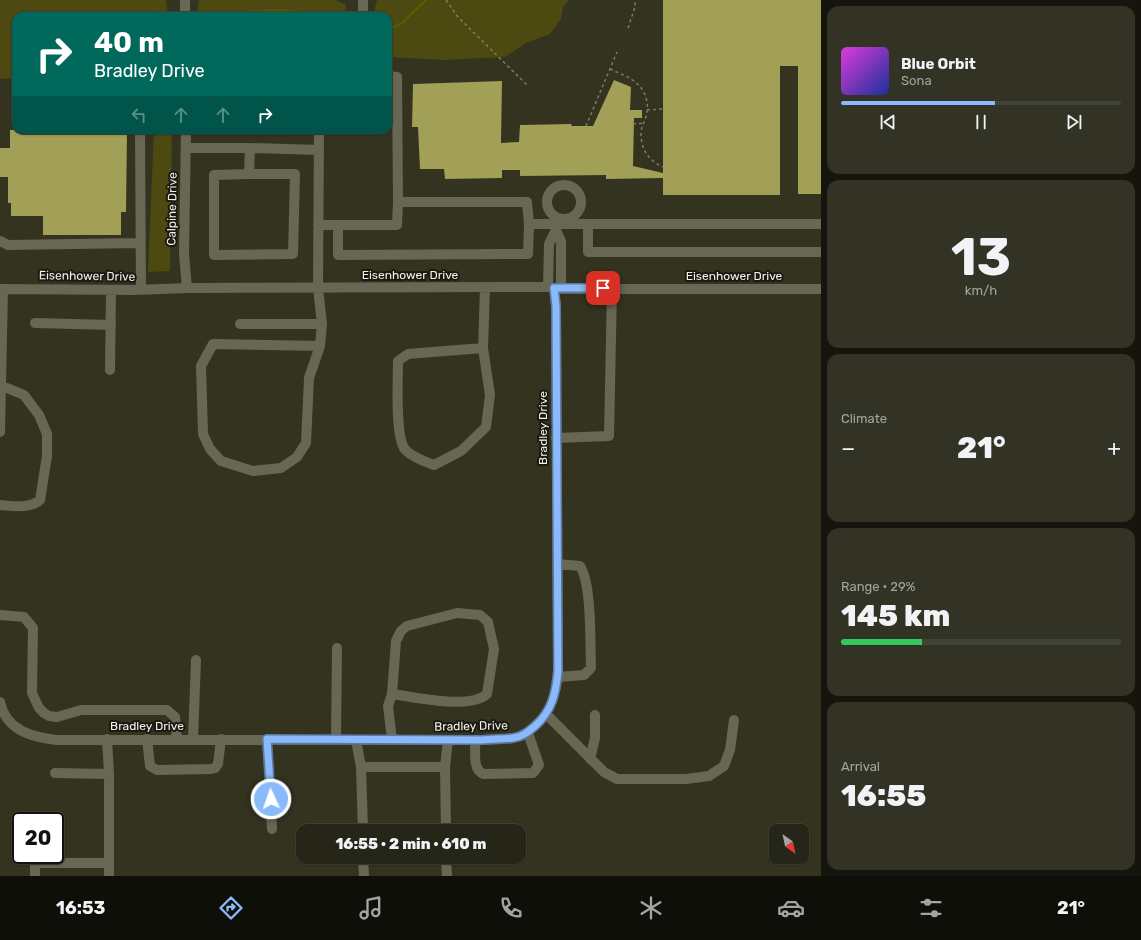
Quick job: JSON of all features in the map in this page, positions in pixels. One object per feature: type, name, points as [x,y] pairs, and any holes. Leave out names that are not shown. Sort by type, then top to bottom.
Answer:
[{"type":"street","points":[[185,0],[185,12]]},
{"type":"street","points":[[363,0],[363,12]]},
{"type":"street","points":[[318,225],[398,225],[397,77],[392,76]]},
{"type":"street","points":[[140,134],[141,290]]},
{"type":"street","name":"Calpine Drive","points":[[186,134],[184,254],[187,288]]},
{"type":"street","points":[[319,134],[318,288],[322,324],[320,346],[309,378],[306,443],[297,457],[281,468],[253,471],[221,461],[210,449],[203,434],[201,366],[214,344],[320,346]]},
{"type":"street","points":[[186,148],[319,150]]},
{"type":"street","points":[[249,174],[250,148]]},
{"type":"street","points":[[249,174],[295,174],[293,254],[214,255],[214,175],[249,174]]},
{"type":"street","points":[[338,225],[338,255],[528,254],[529,224],[527,202],[398,202]]},
{"type":"street","name":"Bradley Drive","points":[[0,702],[5,715],[12,724],[38,738],[56,740],[475,740],[514,738],[528,733],[550,708],[556,689],[557,677],[556,306],[549,244],[555,223]]},
{"type":"street","points":[[529,224],[821,224]]},
{"type":"street","points":[[588,224],[588,252],[821,252]]},
{"type":"street","points":[[0,241],[8,245],[140,243]]},
{"type":"street","points":[[0,432],[2,288]]},
{"type":"street","name":"Eisenhower Drive","points":[[2,288],[111,290],[187,288],[821,289]]},
{"type":"street","points":[[483,348],[408,354],[398,361],[398,429],[404,449],[418,459],[434,465],[461,451],[486,427],[490,395],[483,348],[485,288]]},
{"type":"street","points":[[556,438],[609,436],[612,288]]},
{"type":"street","points":[[110,370],[111,290]]},
{"type":"street","points":[[35,323],[111,325]]},
{"type":"street","points":[[240,324],[322,324]]},
{"type":"street","points":[[0,385],[24,395],[39,415],[47,434],[47,456],[40,500],[36,504],[22,506],[0,505]]},
{"type":"street","points":[[557,564],[580,566],[584,571],[588,587],[591,668],[584,675],[557,677]]},
{"type":"street","points":[[392,694],[458,703],[481,699],[487,694],[494,650],[488,622],[480,615],[457,613],[407,626],[401,631],[396,641],[392,694],[388,706],[392,740]]},
{"type":"street","points":[[0,615],[24,617],[33,628],[32,693],[39,708],[44,713],[49,716],[56,717],[82,710],[167,710],[174,717],[177,739]]},
{"type":"street","points":[[336,739],[337,648]]},
{"type":"street","points":[[193,739],[196,660]]},
{"type":"street","points":[[546,714],[604,772],[617,779],[686,779],[709,776],[724,766],[730,750],[734,720]]},
{"type":"street","points":[[590,758],[595,738],[595,716]]},
{"type":"street","points":[[475,740],[476,768],[480,773],[533,773],[539,765],[528,733]]},
{"type":"street","points":[[107,739],[109,774],[109,876]]},
{"type":"street","points":[[147,739],[150,766],[157,770],[216,768],[218,764],[221,739]]},
{"type":"street","points":[[267,739],[272,829]]},
{"type":"street","points":[[356,740],[361,767],[363,824]]},
{"type":"street","points":[[446,824],[445,767],[448,740]]},
{"type":"street","points":[[361,767],[445,767]]},
{"type":"street","points":[[55,773],[109,774]]},
{"type":"street","points":[[35,876],[35,864],[109,863]]},
{"type":"street","points":[[363,864],[364,876]]},
{"type":"street","points":[[446,864],[447,876]]},
{"type":"path","points":[[446,0],[458,17],[528,86]]},
{"type":"path","points":[[628,28],[635,7],[635,0]]},
{"type":"path","points":[[586,126],[617,52]]},
{"type":"path","points":[[610,70],[634,81],[640,86],[645,95],[648,103],[641,136],[645,150],[651,160],[663,167]]},
{"type":"path","points":[[647,110],[663,109]]},
{"type":"path","points":[[634,124],[644,123]]},
{"type":"shaded area","points":[[0,0],[166,0],[168,12],[12,12],[12,78],[0,79]]},
{"type":"shaded area","points":[[199,0],[336,0],[346,5],[345,12],[198,12]]},
{"type":"shaded area","points":[[377,0],[569,0],[563,7],[561,19],[550,34],[526,43],[505,57],[444,60],[392,57],[392,12],[374,12]]},
{"type":"shaded area","points":[[154,134],[172,134],[170,271],[148,272]]},
{"type":"building","points":[[663,0],[821,0],[821,194],[798,194],[798,66],[780,66],[780,195],[663,195],[663,178],[606,179],[606,175],[520,176],[520,170],[502,170],[502,178],[445,179],[444,169],[420,169],[418,127],[412,127],[413,84],[502,81],[501,143],[519,142],[520,125],[571,124],[572,126],[593,126],[614,80],[631,87],[630,110],[642,110],[642,118],[634,118],[633,166],[663,173]]},
{"type":"building","points":[[10,130],[12,130],[12,134],[127,134],[126,212],[121,212],[121,235],[43,235],[43,216],[11,216],[11,203],[8,203],[8,177],[0,177],[0,148],[10,148]]},
{"type":"waterway","points":[[392,28],[402,23],[426,0]]},
{"type":"waterway","points":[[253,12],[296,12]]},
{"type":"route","points":[[271,799],[267,739],[482,740],[514,738],[528,733],[540,722],[550,708],[556,689],[558,671],[556,306],[554,288],[603,288]]}]
